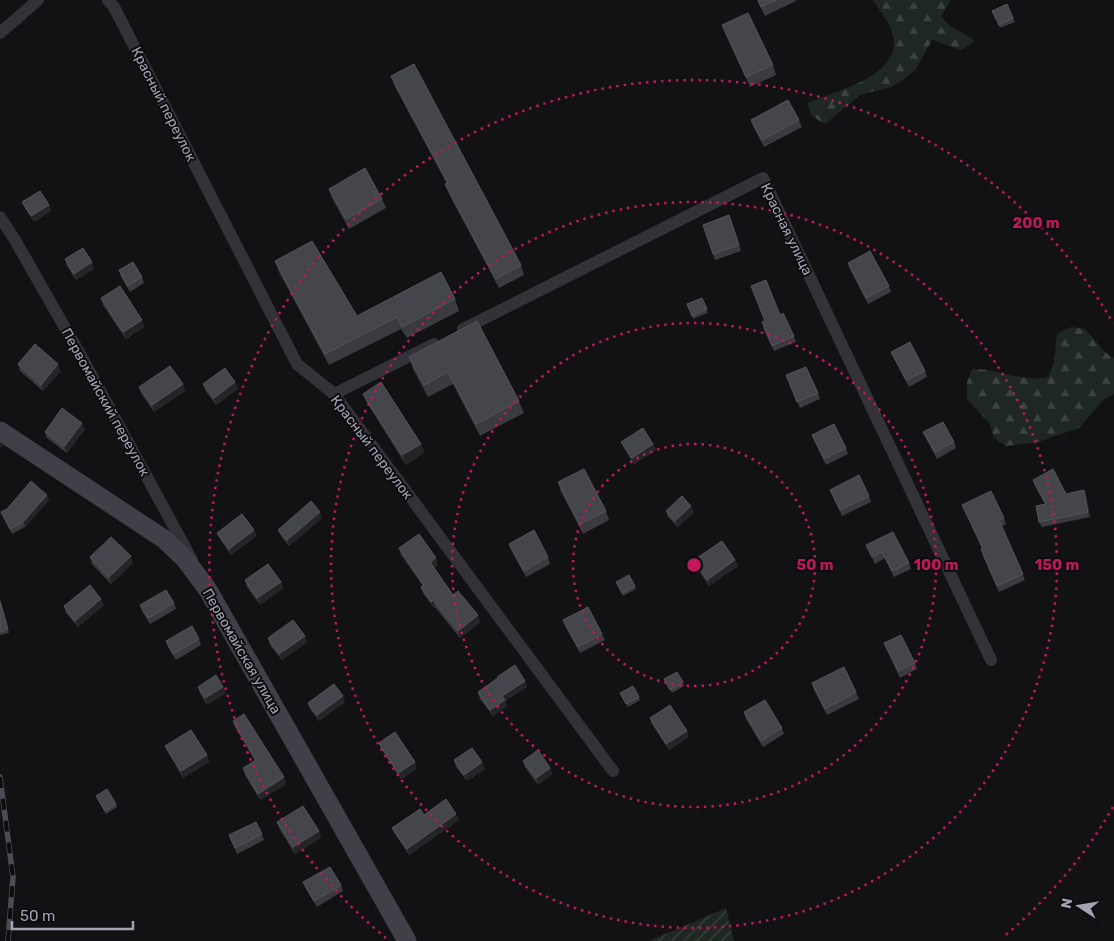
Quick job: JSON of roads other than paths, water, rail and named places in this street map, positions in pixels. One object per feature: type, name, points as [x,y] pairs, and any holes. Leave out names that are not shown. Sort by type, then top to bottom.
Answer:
[{"type":"street","points":[[0,33],[38,0]]},
{"type":"street","name":"Красный переулок","points":[[108,0],[119,15],[297,364],[334,394],[613,771]]},
{"type":"street","name":"Красная улица","points":[[334,394],[763,178],[991,660]]},
{"type":"street","name":"Первомайский переулок","points":[[0,217],[81,356],[208,590]]},
{"type":"street","name":"Первомайская улица","points":[[0,431],[164,539],[185,559],[208,590],[407,941]]},
{"type":"railway","points":[[0,777],[13,877],[8,941]]}]
